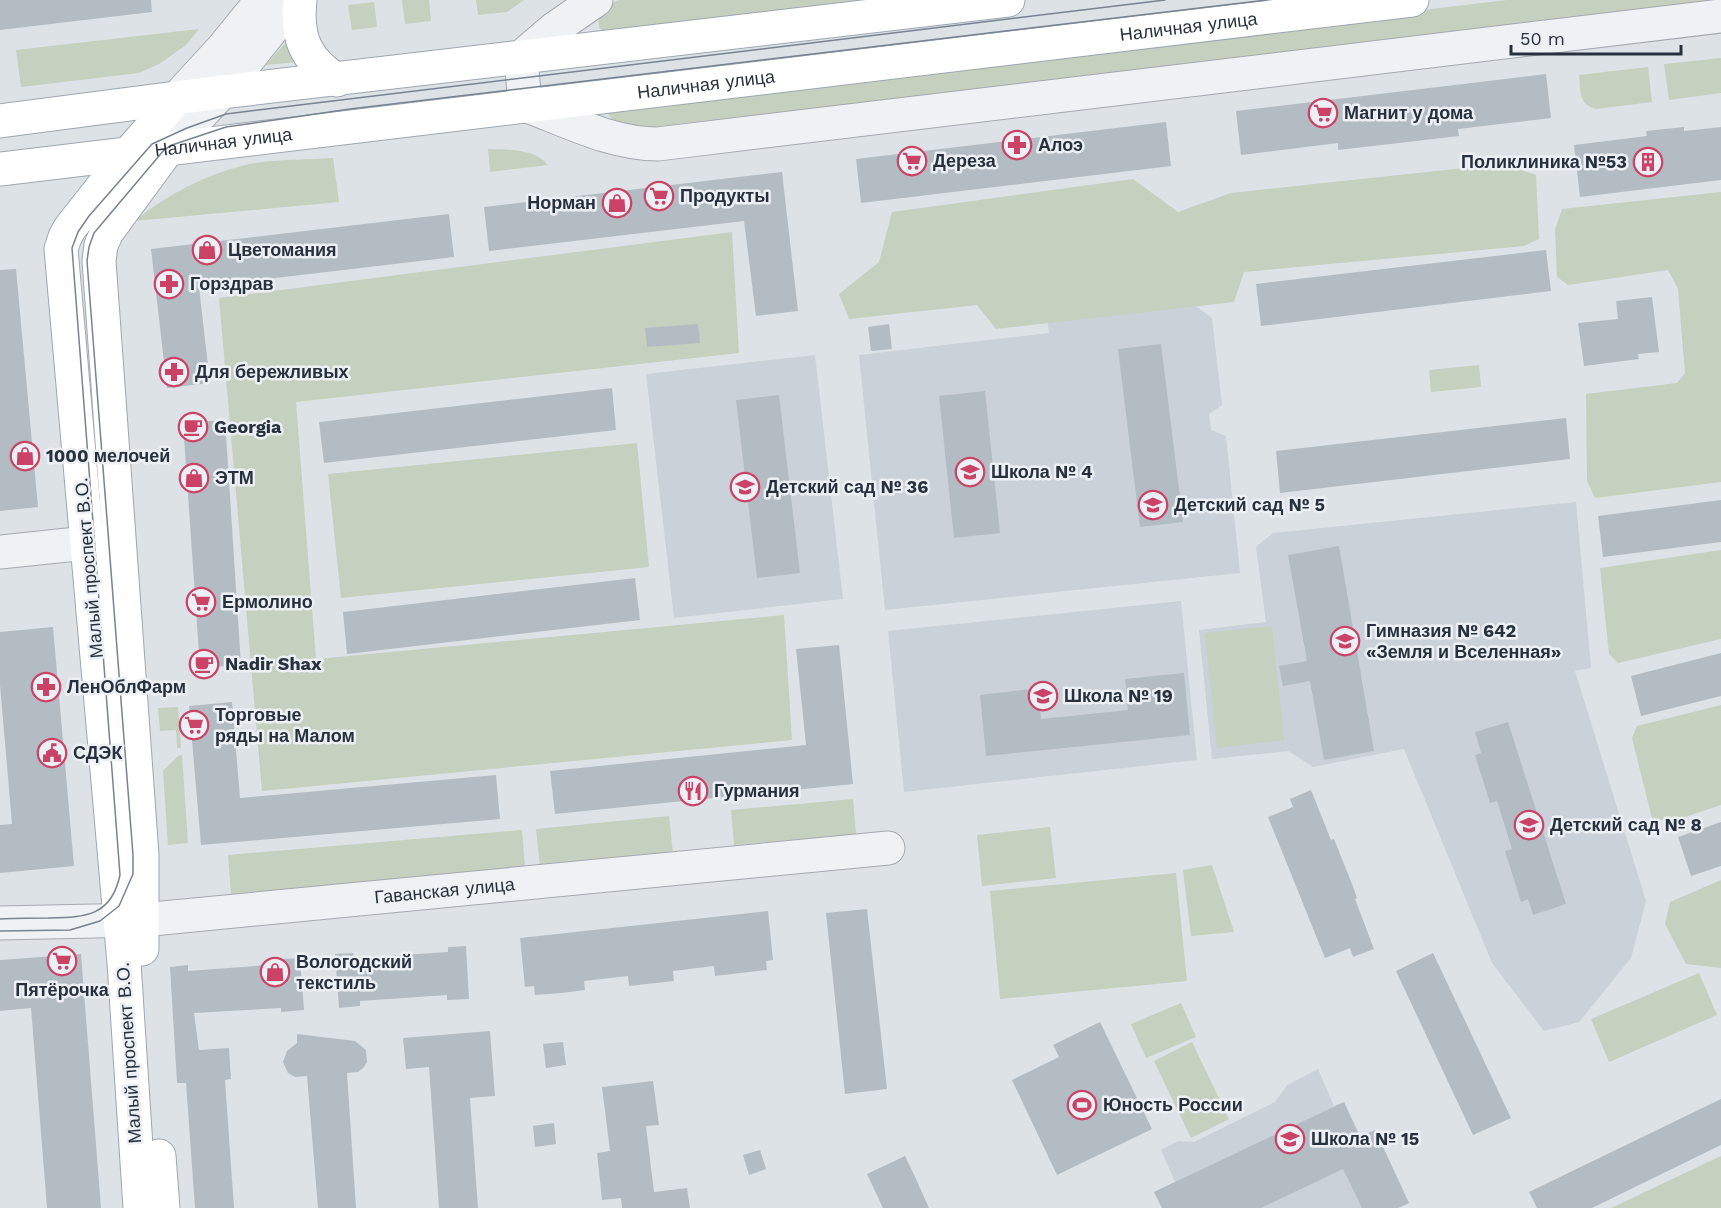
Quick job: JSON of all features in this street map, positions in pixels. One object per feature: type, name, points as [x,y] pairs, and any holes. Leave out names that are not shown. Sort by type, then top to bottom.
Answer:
[{"type":"main road","points":[[300,0],[298,18],[302,39],[309,56],[321,70],[337,80]]},
{"type":"main road","points":[[0,121],[222,92],[1008,0]]},
{"type":"main road","name":"Наличная улица","points":[[0,169],[1412,0]]},
{"type":"main road","name":"Малый проспект В.О.","points":[[140,1208],[131,920],[142,855],[103,541],[62,249],[70,228],[130,152],[177,98]]},
{"type":"main road","name":"Малый проспект В.О.","points":[[103,541],[99,261],[101,245],[107,232],[168,149]]},
{"type":"main road","name":"Малый проспект В.О.","points":[[131,920],[141,933],[163,1208]]},
{"type":"street","name":"Малый проспект В.О.","points":[[177,98],[223,48],[262,0]]},
{"type":"street","name":"Малый проспект В.О.","points":[[168,149],[222,92],[295,0]]},
{"type":"street","points":[[596,0],[554,29],[521,57],[525,105],[623,141],[640,144],[658,144],[1721,16]]},
{"type":"street","points":[[0,552],[103,541]]},
{"type":"street","name":"Гаванская улица","points":[[0,923],[131,920],[888,848]]},
{"type":"shaded area","points":[[1175,291],[1212,318],[1222,405],[1209,414],[1211,430],[1226,436],[1240,573],[885,610],[859,355],[1049,333],[1047,317]]},
{"type":"shaded area","name":"Детский сад № 36","points":[[815,355],[843,599],[674,618],[646,374]]},
{"type":"shaded area","points":[[1576,502],[1591,668],[1575,671],[1646,901],[1631,958],[1579,1022],[1544,1031],[1492,963],[1404,749],[1313,767],[1288,751],[1212,759],[1199,630],[1266,622],[1256,547],[1273,533]]},
{"type":"shaded area","name":"Школа № 19","points":[[1181,601],[1197,760],[904,792],[888,631]]},
{"type":"shaded area","name":"Школа № 15","points":[[1318,1069],[1334,1106],[1344,1102],[1360,1136],[1375,1130],[1409,1203],[1398,1208],[1162,1208],[1154,1192],[1175,1182],[1161,1150],[1178,1141],[1194,1142],[1275,1102],[1287,1085]]},
{"type":"green space","points":[[402,0],[429,0],[431,21],[405,24]]},
{"type":"green space","points":[[476,0],[524,0],[507,12],[478,15]]},
{"type":"green space","points":[[619,0],[897,0],[602,31],[599,27],[598,13],[603,7]]},
{"type":"green space","points":[[1507,0],[1721,0],[646,130],[613,121],[608,114],[613,107]]},
{"type":"green space","points":[[374,2],[377,27],[352,30],[348,5]]},
{"type":"green space","points":[[199,29],[186,45],[159,64],[139,73],[21,87],[16,50]]},
{"type":"green space","points":[[288,40],[297,62],[266,65]]},
{"type":"green space","points":[[1721,58],[1721,93],[1669,100],[1664,64]]},
{"type":"green space","points":[[1648,67],[1652,102],[1596,109],[1583,100],[1579,75]]},
{"type":"green space","points":[[488,149],[512,150],[536,155],[548,165],[490,172]]},
{"type":"green space","points":[[333,158],[339,202],[134,221],[186,187],[230,169],[265,162]]},
{"type":"green space","points":[[1502,164],[1536,175],[1539,239],[1524,246],[1244,272],[1234,302],[996,329],[977,305],[849,319],[839,294],[879,262],[892,212],[1133,179],[1178,212],[1231,193]]},
{"type":"green space","points":[[1721,192],[1721,482],[1595,498],[1587,481],[1586,394],[1677,383],[1685,373],[1678,289],[1668,270],[1568,285],[1557,277],[1555,230],[1562,209]]},
{"type":"green space","points":[[732,232],[739,353],[296,402],[316,659],[784,615],[792,740],[262,791],[219,298]]},
{"type":"green space","points":[[1479,365],[1481,387],[1431,392],[1429,370]]},
{"type":"green space","points":[[637,443],[649,567],[341,598],[328,474]]},
{"type":"green space","points":[[1721,550],[1721,639],[1618,663],[1609,654],[1600,568]]},
{"type":"green space","points":[[1272,626],[1284,740],[1217,748],[1205,633]]},
{"type":"green space","points":[[1721,705],[1721,805],[1670,822],[1652,818],[1632,738],[1637,726]]},
{"type":"green space","points":[[178,707],[181,748],[177,748],[176,730],[160,731],[158,708]]},
{"type":"green space","points":[[182,755],[188,843],[168,845],[163,771],[178,756]]},
{"type":"green space","points":[[853,799],[856,834],[734,845],[731,810]]},
{"type":"green space","points":[[669,816],[673,854],[540,867],[536,829]]},
{"type":"green space","points":[[1050,827],[1056,878],[982,886],[977,835]]},
{"type":"green space","points":[[522,830],[525,868],[231,894],[228,855]]},
{"type":"green space","points":[[1212,865],[1234,932],[1191,936],[1183,870]]},
{"type":"green space","points":[[1176,873],[1187,981],[1000,999],[990,891]]},
{"type":"green space","points":[[1721,880],[1721,968],[1686,964],[1665,924],[1670,902]]},
{"type":"green space","points":[[1699,973],[1717,1015],[1609,1062],[1591,1019]]},
{"type":"green space","points":[[1181,1003],[1196,1037],[1146,1058],[1131,1024]]},
{"type":"green space","points":[[1192,1042],[1229,1119],[1191,1138],[1154,1061]]},
{"type":"green space","points":[[1721,1156],[1721,1208],[1611,1208]]},
{"type":"building","points":[[0,0],[151,0],[152,12],[0,30]]},
{"type":"building","points":[[1546,74],[1551,118],[1458,129],[1459,136],[1338,150],[1338,143],[1241,155],[1236,111]]},
{"type":"building","points":[[1166,122],[1171,166],[861,203],[856,159]]},
{"type":"building","name":"Поликлиника №53","points":[[1684,127],[1684,131],[1721,127],[1721,180],[1580,197],[1574,145],[1647,136],[1646,131]]},
{"type":"building","points":[[782,172],[798,311],[756,316],[744,221],[489,251],[484,207]]},
{"type":"building","points":[[449,214],[454,257],[199,287],[210,383],[167,388],[151,249]]},
{"type":"building","points":[[1546,250],[1551,291],[1261,326],[1256,284]]},
{"type":"building","points":[[16,269],[38,507],[0,511],[0,270]]},
{"type":"building","points":[[1652,297],[1659,352],[1638,354],[1639,359],[1584,366],[1578,323],[1618,319],[1616,301]]},
{"type":"building","points":[[698,324],[700,343],[647,347],[645,328]]},
{"type":"building","points":[[889,324],[892,349],[871,351],[868,327]]},
{"type":"building","points":[[1161,344],[1183,522],[1140,527],[1118,349]]},
{"type":"building","points":[[612,388],[616,430],[324,463],[319,422]]},
{"type":"building","points":[[985,391],[1000,533],[954,538],[939,396]]},
{"type":"building","points":[[779,395],[800,573],[757,578],[736,400]]},
{"type":"building","points":[[1566,418],[1570,459],[1280,493],[1276,451]]},
{"type":"building","points":[[225,420],[241,665],[200,668],[183,423]]},
{"type":"building","points":[[1721,500],[1721,542],[1603,557],[1598,516]]},
{"type":"building","points":[[1339,546],[1374,751],[1324,760],[1310,681],[1283,686],[1279,666],[1307,661],[1288,555]]},
{"type":"building","points":[[635,578],[640,620],[347,654],[343,612]]},
{"type":"building","points":[[53,627],[74,866],[0,873],[0,825],[12,824],[0,685],[0,632]]},
{"type":"building","points":[[839,645],[853,784],[555,814],[550,771],[806,745],[796,649]]},
{"type":"building","points":[[1721,653],[1721,696],[1641,716],[1631,676]]},
{"type":"building","points":[[1184,673],[1190,735],[986,756],[980,695],[1038,688],[1041,719],[1128,710],[1125,679]]},
{"type":"building","points":[[232,702],[240,798],[496,775],[500,819],[201,845],[189,706]]},
{"type":"building","points":[[1508,722],[1566,904],[1533,915],[1528,899],[1521,902],[1505,851],[1512,849],[1497,801],[1490,803],[1475,755],[1481,753],[1475,732]]},
{"type":"building","points":[[1311,790],[1352,884],[1357,898],[1355,899],[1374,949],[1353,957],[1350,948],[1325,958],[1268,817],[1293,807],[1290,799]]},
{"type":"building","points":[[1721,822],[1721,866],[1691,876],[1678,837]]},
{"type":"building","points":[[867,909],[887,1089],[845,1094],[826,913]]},
{"type":"building","points":[[768,911],[773,960],[766,961],[767,970],[715,976],[714,966],[673,971],[674,981],[629,986],[628,976],[584,981],[585,990],[535,995],[534,986],[525,987],[520,938]]},
{"type":"building","points":[[466,946],[469,999],[447,1000],[447,995],[360,1001],[360,1006],[339,1008],[335,954],[353,953],[354,958],[448,952],[448,947]]},
{"type":"building","points":[[1433,953],[1511,1118],[1473,1135],[1396,971]]},
{"type":"building","points":[[81,954],[101,1208],[47,1208],[31,1008],[0,1011],[0,960]]},
{"type":"building","points":[[300,958],[304,1010],[281,1012],[281,1008],[194,1013],[199,1050],[229,1048],[231,1079],[225,1080],[234,1208],[195,1208],[186,1083],[177,1083],[170,967],[188,965],[188,971],[282,964],[282,959]]},
{"type":"building","name":"Юность России","points":[[1100,1022],[1152,1129],[1057,1175],[1012,1080],[1059,1057],[1053,1045]]},
{"type":"building","points":[[490,1031],[495,1096],[470,1098],[478,1208],[439,1208],[429,1067],[406,1069],[403,1038]]},
{"type":"building","points":[[297,1034],[355,1041],[366,1050],[367,1062],[364,1067],[358,1072],[347,1073],[356,1208],[318,1208],[307,1076],[295,1077],[288,1073],[283,1062],[287,1051],[297,1043]]},
{"type":"building","points":[[563,1042],[566,1065],[546,1068],[543,1044]]},
{"type":"building","points":[[653,1081],[659,1125],[646,1126],[654,1192],[687,1188],[690,1208],[622,1208],[621,1198],[602,1200],[597,1153],[610,1151],[602,1087]]},
{"type":"building","points":[[1721,1099],[1721,1145],[1592,1208],[1537,1208],[1529,1192]]},
{"type":"building","name":"Школа № 15","points":[[1344,1102],[1360,1137],[1375,1130],[1409,1203],[1398,1208],[1362,1208],[1343,1169],[1261,1208],[1162,1208],[1154,1192]]},
{"type":"building","points":[[554,1123],[556,1144],[535,1147],[533,1126]]},
{"type":"building","points":[[760,1150],[766,1169],[749,1175],[743,1155]]},
{"type":"building","points":[[905,1156],[929,1208],[883,1208],[867,1174]]},
{"type":"tram line","points":[[0,919],[74,917],[94,912],[110,899],[120,875],[72,248],[78,232],[89,216],[152,144],[226,114],[1165,0]]},
{"type":"tram line","points":[[0,931],[70,930],[100,921],[119,906],[133,874],[87,261],[94,233],[164,150],[172,145],[226,127],[350,109],[1267,0]]},
{"type":"place","name":"Магнит у дома","points":[[1323,113]]},
{"type":"place","name":"Алоэ","points":[[1017,145]]},
{"type":"place","name":"Дереза","points":[[912,161]]},
{"type":"place","name":"Поликлиника №53","points":[[1648,162]]},
{"type":"place","name":"Продукты","points":[[659,196]]},
{"type":"place","name":"Норман","points":[[617,203]]},
{"type":"place","name":"Цветомания","points":[[207,250]]},
{"type":"place","name":"Горздрав","points":[[169,284]]},
{"type":"place","name":"Для бережливых","points":[[174,372]]},
{"type":"place","name":"Georgia","points":[[193,427]]},
{"type":"place","name":"1000 мелочей","points":[[25,456]]},
{"type":"place","name":"Школа № 4","points":[[970,472]]},
{"type":"place","name":"ЭТМ","points":[[194,478]]},
{"type":"place","name":"Детский сад № 36","points":[[745,487]]},
{"type":"place","name":"Детский сад № 5","points":[[1153,505]]},
{"type":"place","name":"Ермолино","points":[[201,602]]},
{"type":"place","name":"Гимназия № 642 «Земля и Вселенная»","points":[[1345,641]]},
{"type":"place","name":"Nadir Shax","points":[[204,664]]},
{"type":"place","name":"ЛенОблФарм","points":[[46,687]]},
{"type":"place","name":"Школа № 19","points":[[1043,696]]},
{"type":"place","name":"Торговые ряды на Малом","points":[[194,725]]},
{"type":"place","name":"СДЭК","points":[[52,753]]},
{"type":"place","name":"Гурмания","points":[[693,791]]},
{"type":"place","name":"Детский сад № 8","points":[[1529,825]]},
{"type":"place","name":"Пятёрочка","points":[[62,961]]},
{"type":"place","name":"Вологодский текстиль","points":[[275,972]]},
{"type":"place","name":"Юность России","points":[[1082,1105]]},
{"type":"place","name":"Школа № 15","points":[[1290,1139]]}]
